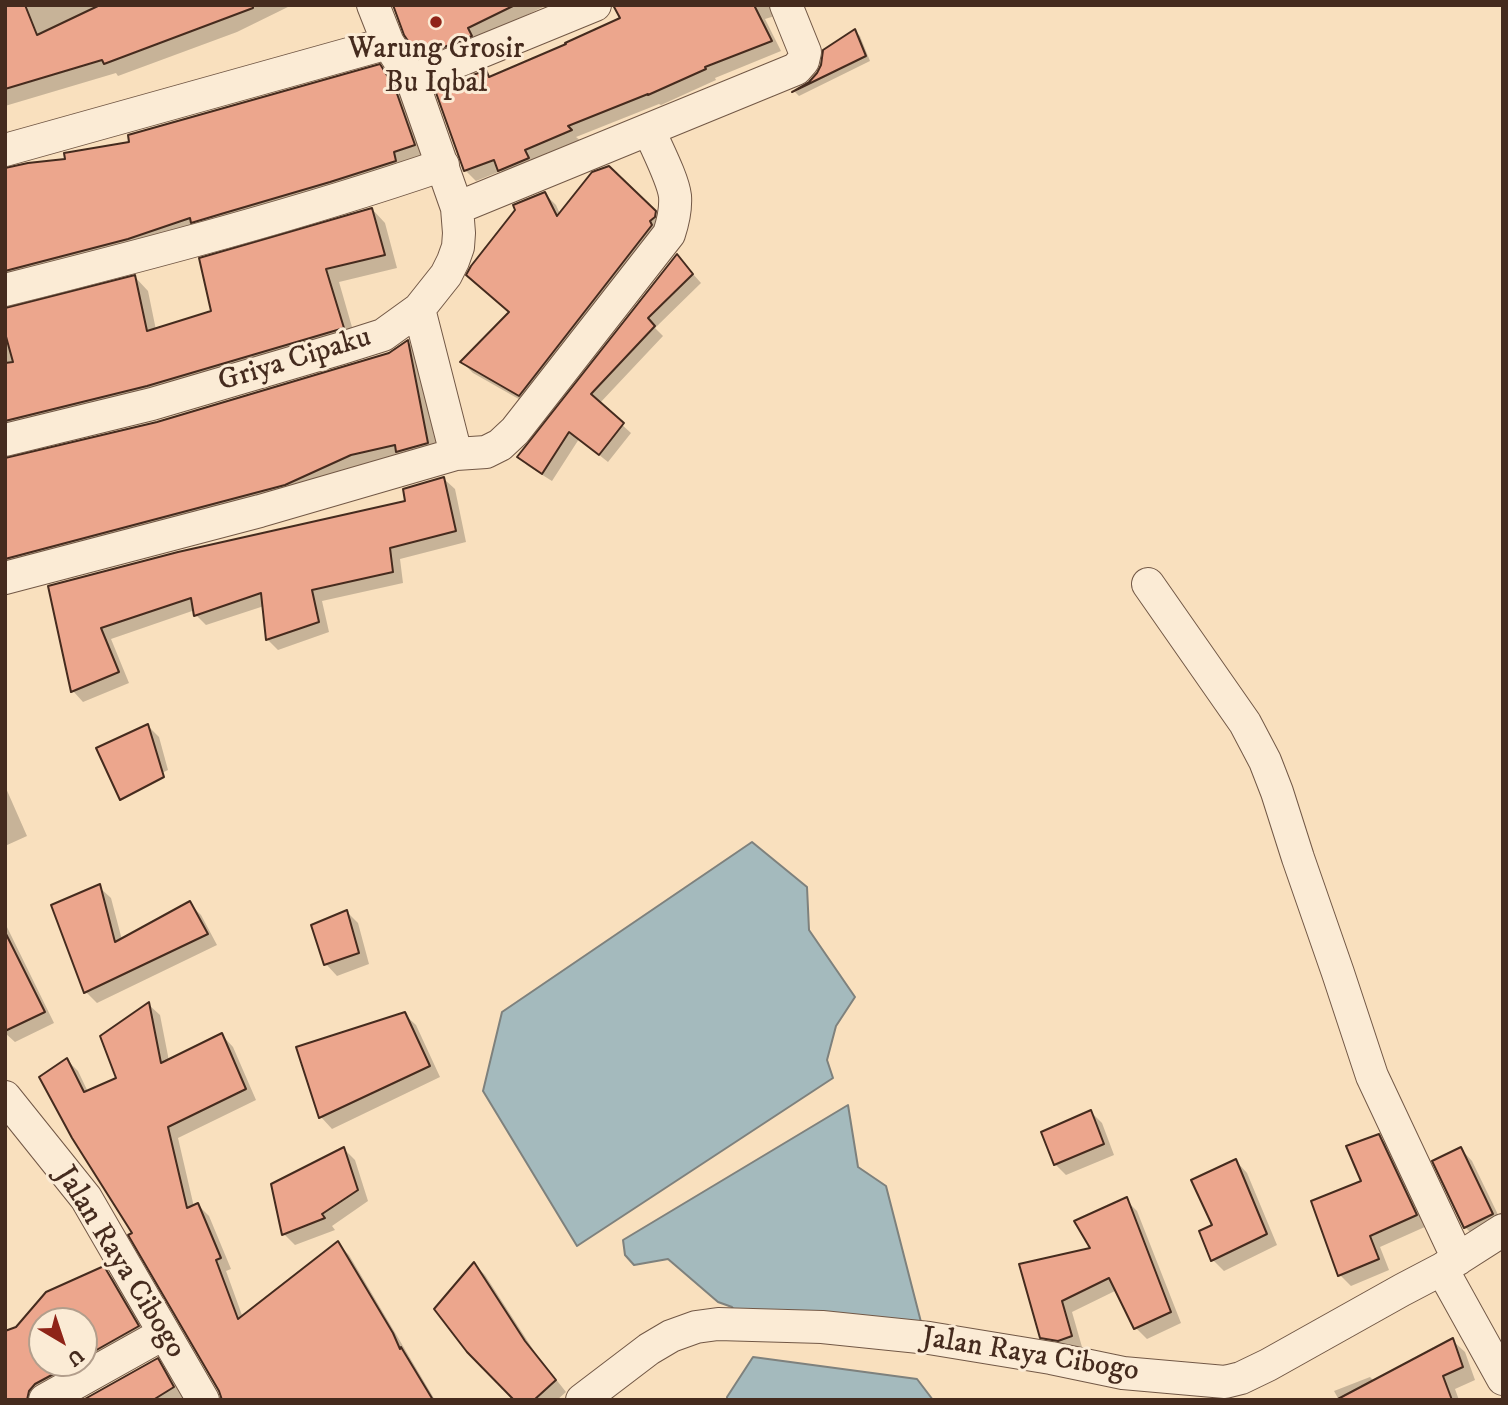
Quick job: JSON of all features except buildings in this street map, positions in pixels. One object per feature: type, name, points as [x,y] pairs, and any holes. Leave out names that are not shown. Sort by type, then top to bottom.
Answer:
[{"type":"street","name":"Griya Cipaku","points":[[5,440],[152,404],[383,335],[419,309],[446,275],[453,261],[458,247],[457,208],[412,80],[388,43],[373,5]]},
{"type":"street","points":[[412,80],[595,5]]},
{"type":"street","points":[[457,208],[796,69],[805,52],[786,5]]},
{"type":"street","points":[[5,150],[388,43]]},
{"type":"street","points":[[5,578],[260,511],[456,454],[486,452],[500,445],[515,431],[669,234],[674,219],[675,195],[649,130]]},
{"type":"street","points":[[5,290],[228,231],[374,189],[443,165]]},
{"type":"street","points":[[419,309],[456,454]]},
{"type":"street","points":[[1148,584],[1245,723],[1265,761],[1372,1076],[1450,1264],[1503,1379]]},
{"type":"street","name":"Jalan Raya Cibogo","points":[[5,1097],[86,1198],[202,1400]]},
{"type":"street","name":"Jalan Raya Cibogo","points":[[582,1400],[649,1349],[671,1336],[696,1327],[718,1324],[822,1327],[929,1338],[1051,1357],[1123,1373],[1225,1382],[1241,1378],[1268,1365],[1450,1264],[1503,1230]]},
{"type":"street","points":[[45,1400],[163,1334]]},
{"type":"shaded area","points":[[752,842],[807,887],[809,930],[855,997],[836,1026],[827,1060],[833,1078],[577,1246],[483,1091],[502,1012]]},
{"type":"shaded area","points":[[848,1105],[858,1167],[886,1186],[921,1322],[736,1313],[732,1307],[718,1302],[668,1259],[634,1265],[625,1255],[623,1240]]},
{"type":"shaded area","points":[[753,1357],[917,1379],[933,1400],[727,1400]]},
{"type":"place","name":"Warung Grosir Bu Iqbal","points":[[436,22]]}]
